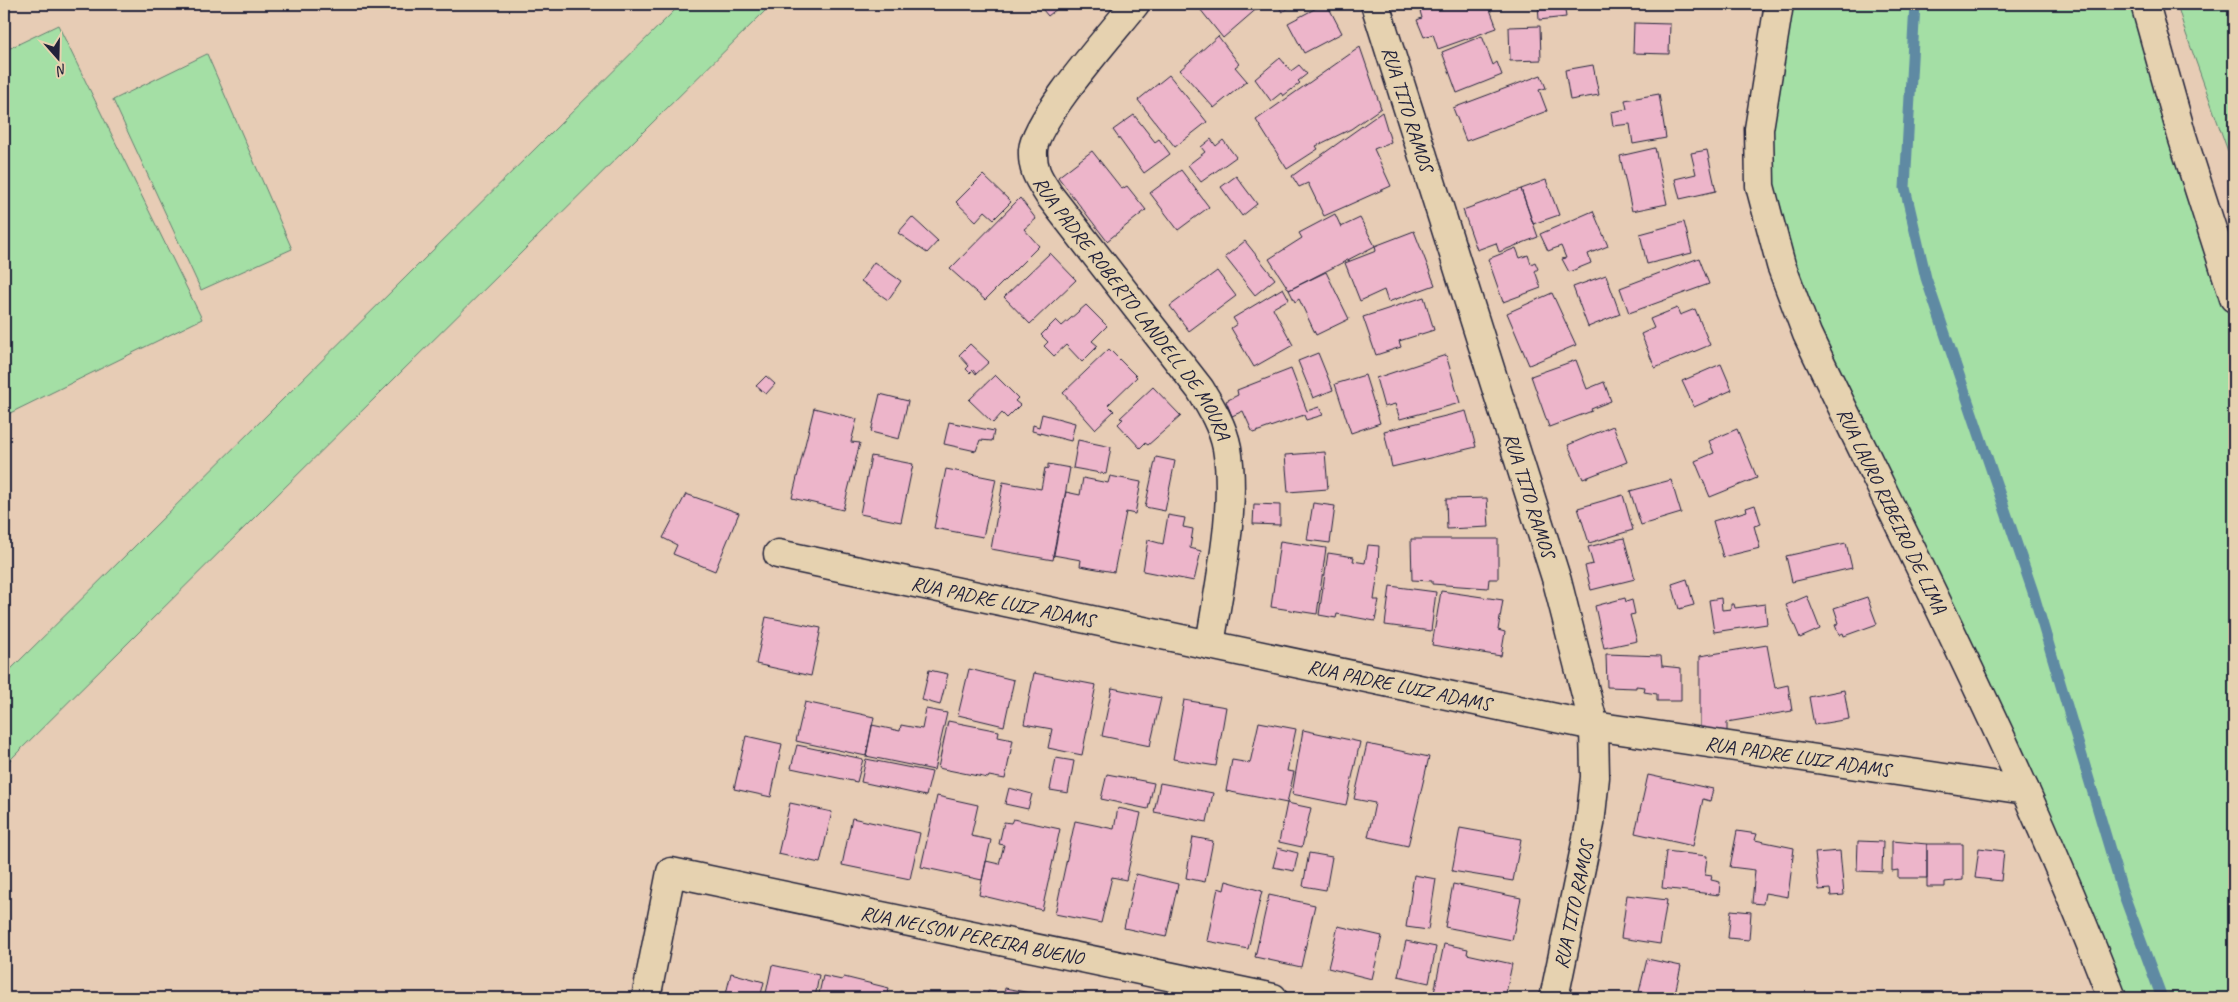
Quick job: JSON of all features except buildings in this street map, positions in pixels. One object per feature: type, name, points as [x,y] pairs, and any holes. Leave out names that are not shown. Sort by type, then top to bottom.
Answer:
[{"type":"street","name":"RUA PADRE ROBERTO LANDELL DE MOURA","points":[[1136,4],[1054,107],[1040,128],[1033,148],[1035,173],[1049,195],[1200,389],[1216,417],[1227,446],[1230,478],[1227,523],[1210,645]]},
{"type":"street","name":"RUA TITO RAMOS","points":[[1375,4],[1557,581],[1594,726],[1595,777],[1590,824],[1554,998]]},
{"type":"street","name":"RUA LAURO RIBEIRO DE LIMA","points":[[1779,4],[1759,129],[1760,186],[1781,265],[1807,334],[2025,790],[2076,905],[2112,998]]},
{"type":"street","points":[[2145,4],[2182,136],[2234,298]]},
{"type":"street","name":"RUA PADRE LUIZ ADAMS","points":[[778,554],[1594,726],[2025,790]]},
{"type":"street","name":"RUA NELSON PEREIRA BUENO","points":[[646,998],[671,872],[1273,998]]},
{"type":"green space","points":[[681,4],[772,4],[4,766],[4,676]]},
{"type":"green space","points":[[1779,4],[2145,4],[2234,298],[2234,998],[2112,998],[1807,334],[1759,129]]},
{"type":"green space","points":[[2177,4],[2234,4],[2234,168],[2185,31]]},
{"type":"green space","points":[[58,25],[202,319],[4,416],[4,51]]},
{"type":"green space","points":[[207,54],[292,249],[201,290],[113,100]]},
{"type":"waterway","points":[[1915,4],[1905,188],[1926,278],[2033,592],[2122,890],[2162,998]]}]
